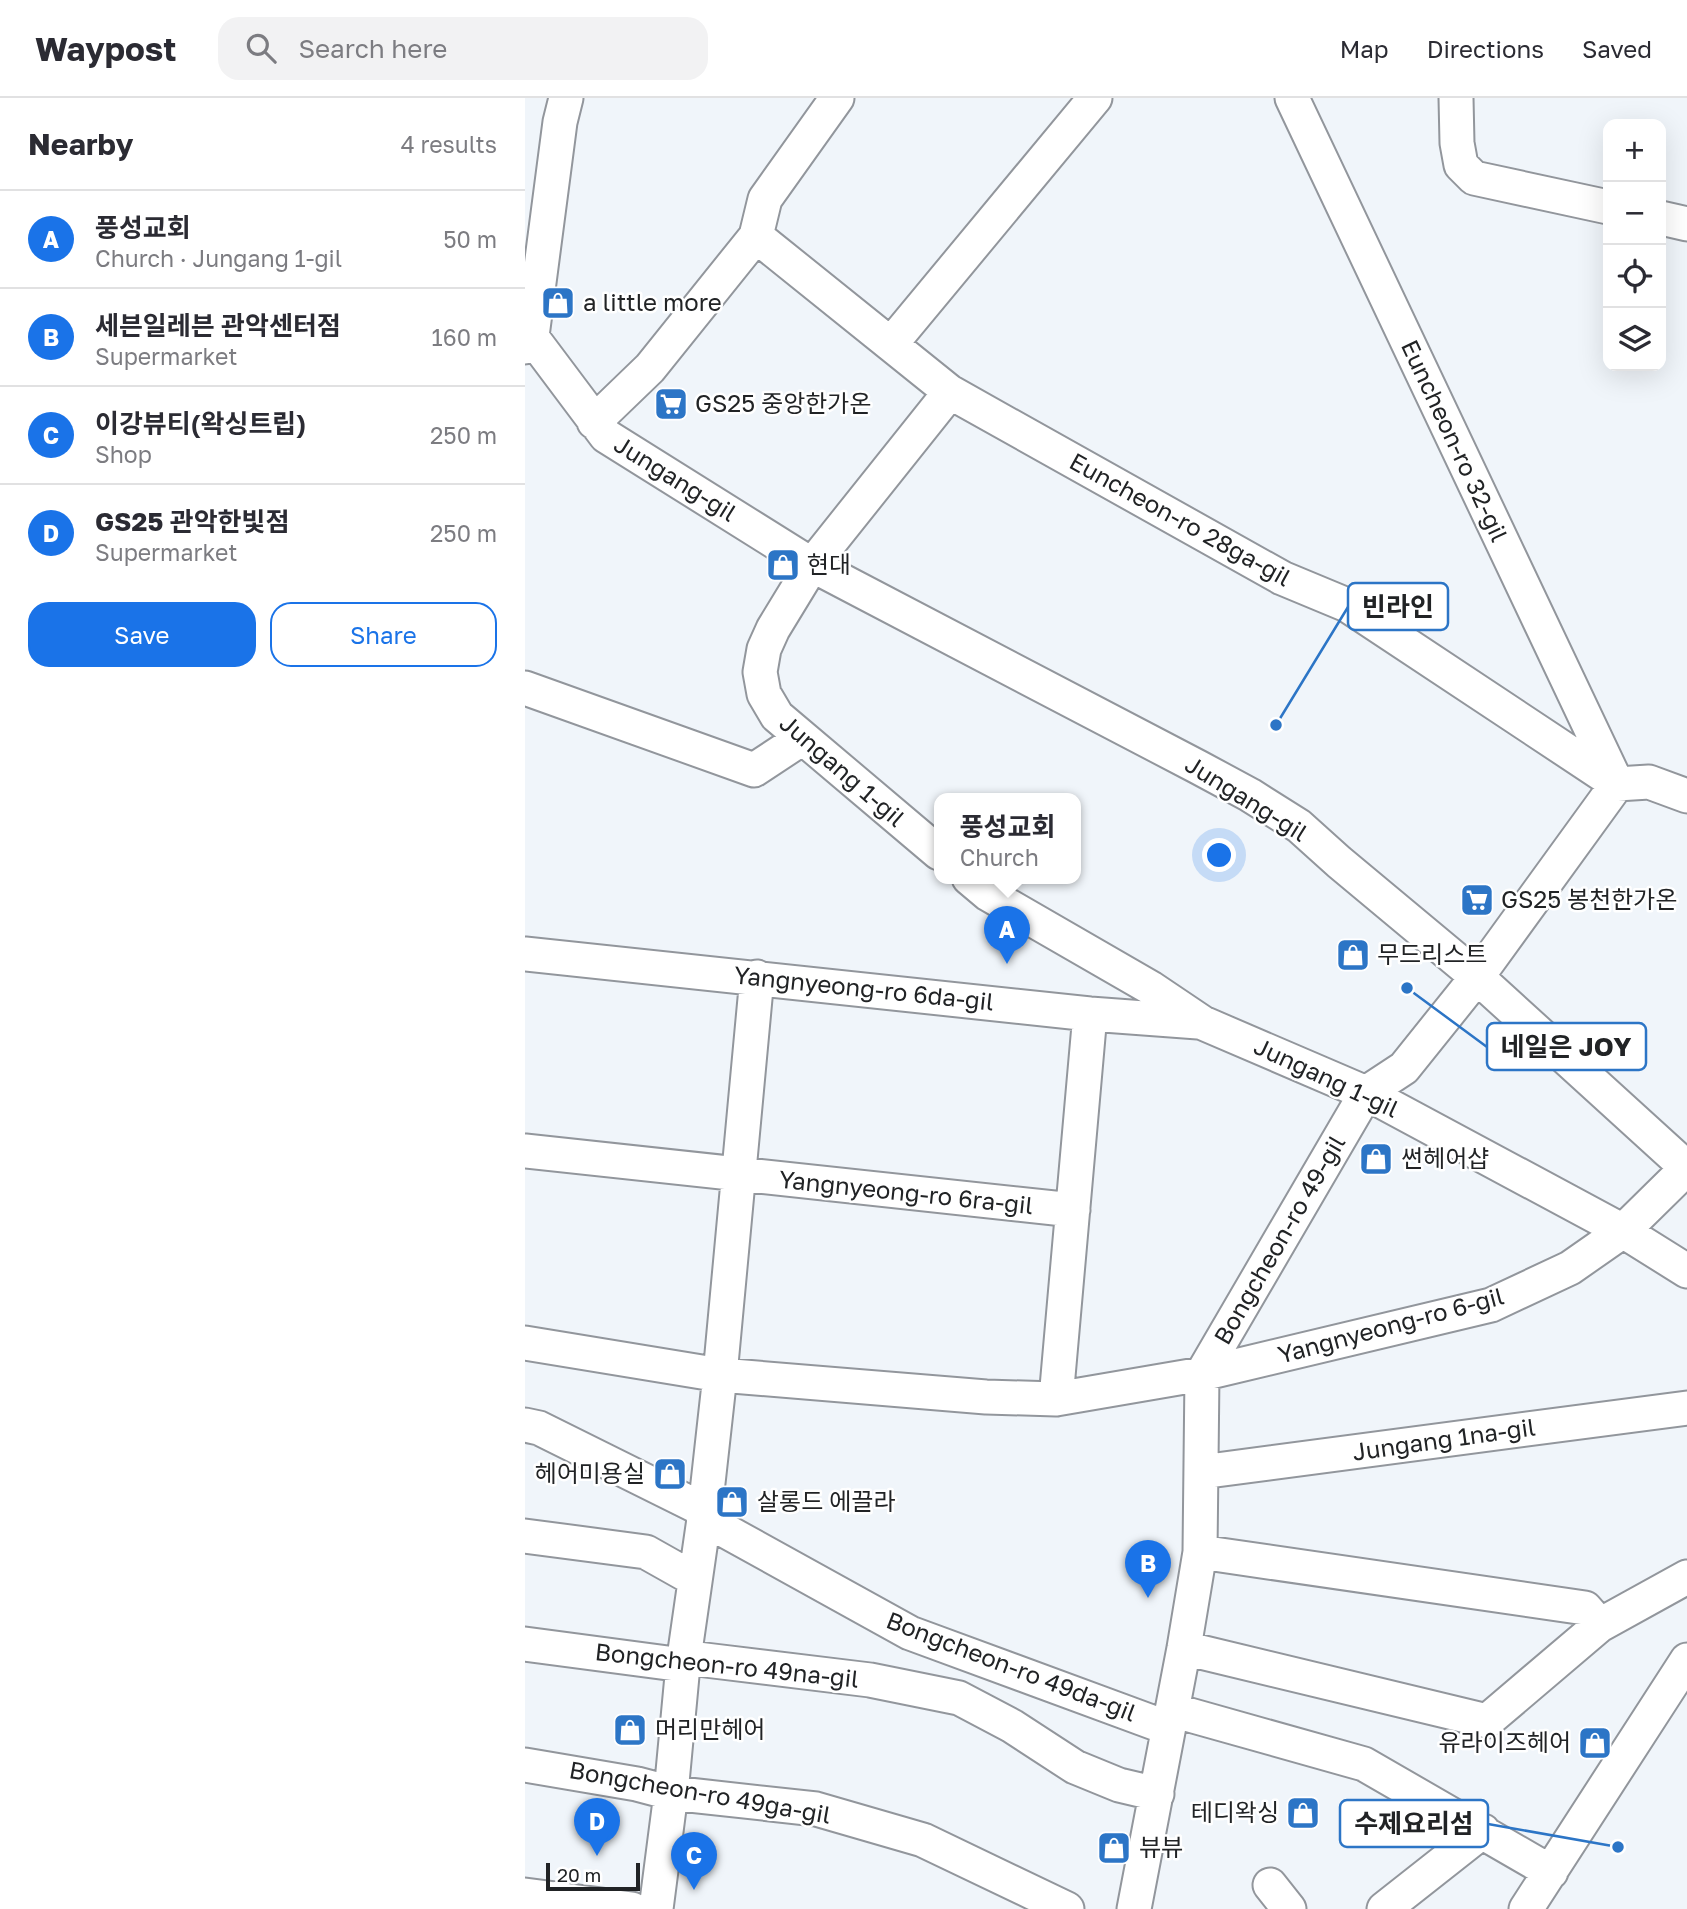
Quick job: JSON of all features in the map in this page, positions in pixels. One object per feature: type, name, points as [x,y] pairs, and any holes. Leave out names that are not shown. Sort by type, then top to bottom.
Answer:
[{"type":"street","points":[[528,337],[560,122],[566,98]]},
{"type":"street","points":[[594,422],[650,368],[756,236],[765,199],[837,98]]},
{"type":"street","points":[[891,344],[1095,98]]},
{"type":"street","name":"Euncheon-ro 32-gil","points":[[1292,98],[1617,784]]},
{"type":"street","points":[[1456,98],[1457,143],[1461,165],[1474,178],[1603,206]]},
{"type":"street","points":[[1666,219],[1687,224]]},
{"type":"street","name":"Euncheon-ro 28ga-gil","points":[[756,236],[950,392],[1282,578],[1346,605],[1617,784]]},
{"type":"street","name":"Jungang-gil","points":[[528,337],[606,436],[812,565],[1250,795],[1299,826],[1477,977],[1687,1168]]},
{"type":"street","points":[[812,565],[950,392]]},
{"type":"street","name":"Jungang 1-gil","points":[[812,565],[773,629],[764,649],[760,672],[764,694],[777,716],[801,738],[934,849]]},
{"type":"street","points":[[525,688],[754,770],[801,738]]},
{"type":"street","points":[[1477,977],[1617,784],[1649,782],[1687,796]]},
{"type":"street","name":"Jungang 1-gil","points":[[976,884],[988,894],[1151,988],[1203,1023],[1366,1093],[1623,1231],[1687,1271]]},
{"type":"street","name":"Yangnyeong-ro 6da-gil","points":[[525,954],[1090,1014],[1203,1023]]},
{"type":"street","points":[[656,1909],[671,1793],[683,1664],[704,1519],[720,1375],[757,977]]},
{"type":"street","name":"Bongcheon-ro 49-gil","points":[[1134,1909],[1200,1552],[1202,1374],[1366,1093],[1404,1068],[1477,977]]},
{"type":"street","points":[[1056,1399],[1090,1014]]},
{"type":"street","name":"Yangnyeong-ro 6ra-gil","points":[[525,1151],[1073,1210]]},
{"type":"street","name":"Yangnyeong-ro 6-gil","points":[[525,1343],[720,1375],[986,1397],[1056,1399],[1202,1374],[1491,1305],[1570,1268],[1623,1231],[1687,1168]]},
{"type":"street","name":"Jungang 1na-gil","points":[[1201,1472],[1687,1408]]},
{"type":"street","name":"Bongcheon-ro 49da-gil","points":[[525,1425],[539,1428],[700,1508],[704,1519],[910,1633],[1170,1719]]},
{"type":"street","points":[[525,1536],[646,1552],[694,1579]]},
{"type":"street","points":[[1200,1552],[1593,1616]]},
{"type":"street","points":[[1184,1648],[1487,1721],[1593,1616],[1687,1577]]},
{"type":"street","name":"Bongcheon-ro 49na-gil","points":[[525,1644],[683,1664],[697,1659],[870,1680],[959,1698],[1012,1726],[1075,1767],[1119,1785],[1157,1794]]},
{"type":"street","points":[[1526,1909],[1687,1660]]},
{"type":"street","points":[[1170,1719],[1364,1764],[1551,1872]]},
{"type":"street","name":"Bongcheon-ro 49ga-gil","points":[[525,1765],[638,1784],[671,1793],[816,1809],[923,1840],[1067,1909]]},
{"type":"street","points":[[1384,1909],[1483,1831]]},
{"type":"street","points":[[525,1895],[632,1909]]},
{"type":"place","name":"a little more","points":[[558,303]]},
{"type":"place","name":"GS25 중앙한가온","points":[[671,404]]},
{"type":"place","name":"현대","points":[[783,565]]},
{"type":"place","name":"빈라인","points":[[1276,725]]},
{"type":"place","name":"GS25 봉천한가온","points":[[1477,900]]},
{"type":"place","name":"무드리스트","points":[[1353,955]]},
{"type":"place","name":"풍성교회","points":[[1007,964]]},
{"type":"place","name":"네일은 JOY","points":[[1407,988]]},
{"type":"place","name":"썬헤어샵","points":[[1376,1159]]},
{"type":"place","name":"헤어미용실","points":[[670,1474]]},
{"type":"place","name":"살롱드 에끌라","points":[[732,1502]]},
{"type":"place","name":"세븐일레븐 관악센터점","points":[[1148,1598]]},
{"type":"place","name":"머리만헤어","points":[[630,1730]]},
{"type":"place","name":"유라이즈헤어","points":[[1595,1743]]},
{"type":"place","name":"테디왁싱","points":[[1303,1813]]},
{"type":"place","name":"수제요리섬","points":[[1618,1847]]},
{"type":"place","name":"뷰뷰","points":[[1114,1848]]},
{"type":"place","name":"GS25 관악한빛점","points":[[597,1856]]},
{"type":"place","name":"이강뷰티(왁싱트립)","points":[[694,1890]]}]
